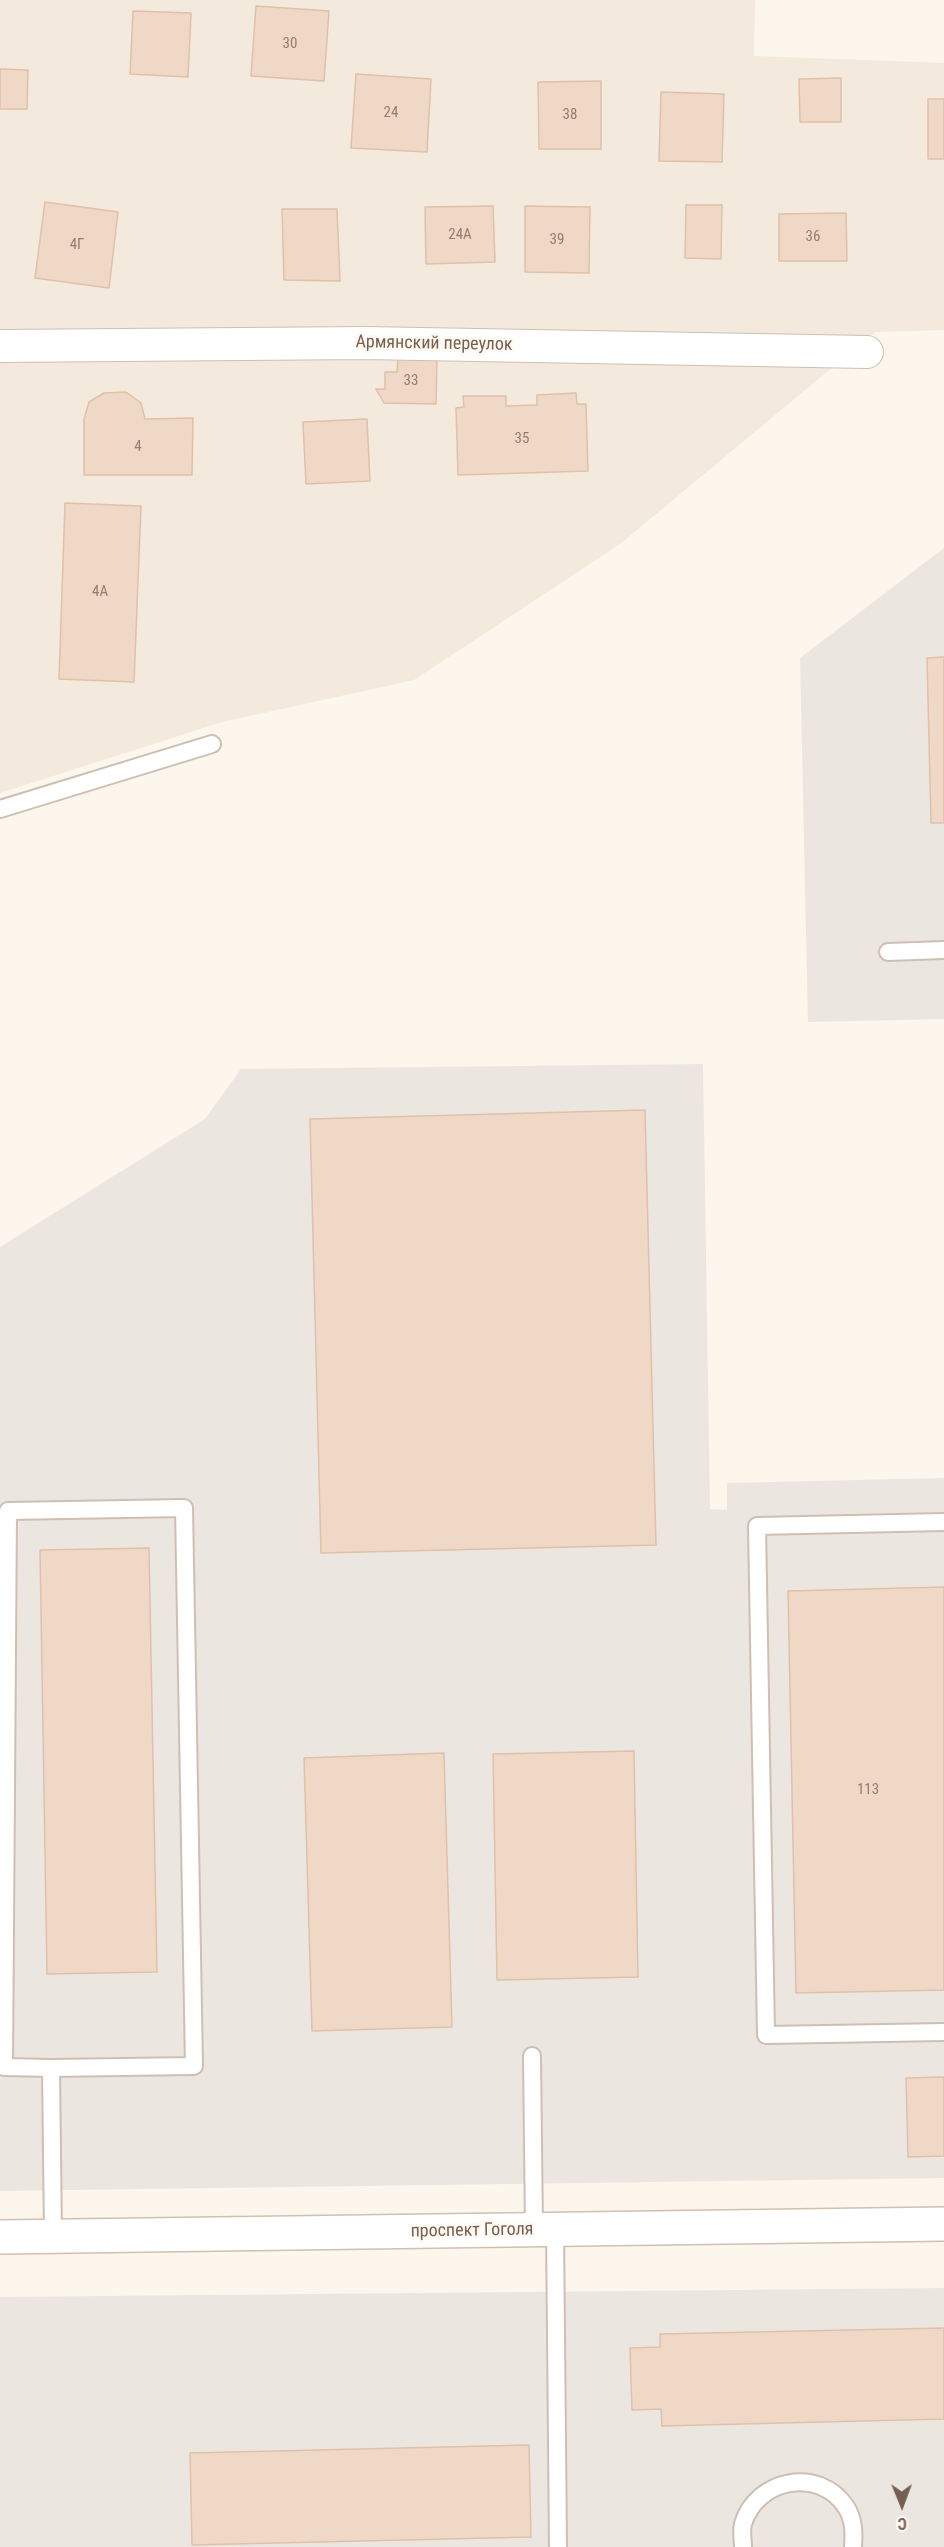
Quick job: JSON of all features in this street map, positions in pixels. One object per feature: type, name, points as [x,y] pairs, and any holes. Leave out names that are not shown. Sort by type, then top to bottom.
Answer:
[{"type":"street","name":"Армянский переулок","points":[[0,346],[365,343],[867,352]]},
{"type":"street","name":"проспект Гоголя","points":[[0,2237],[944,2224]]},
{"type":"lane","points":[[0,809],[212,744]]},
{"type":"lane","points":[[888,952],[944,950]]},
{"type":"lane","points":[[184,1508],[194,2066],[51,2068],[4,2067],[8,1511],[184,1508]]},
{"type":"lane","points":[[944,1522],[757,1526],[766,2035],[944,2032]]},
{"type":"lane","points":[[532,2056],[544,2230],[558,2547]]},
{"type":"lane","points":[[51,2068],[53,2236]]},
{"type":"lane","points":[[743,2547],[743,2525],[752,2505],[768,2489],[788,2482],[810,2482],[830,2491],[846,2507],[854,2527],[854,2547]]},
{"type":"shaded area","points":[[0,0],[755,0],[754,56],[944,63],[944,330],[875,332],[620,544],[414,680],[222,722],[0,793]]},
{"type":"shaded area","points":[[944,548],[944,1019],[808,1022],[800,658]]},
{"type":"shaded area","points":[[703,1064],[710,1509],[727,1510],[727,1483],[944,1478],[944,2178],[0,2191],[0,1247],[205,1119],[241,1069]]},
{"type":"shaded area","points":[[944,2288],[944,2547],[0,2547],[0,2297]]},
{"type":"building","points":[[256,6],[329,11],[324,81],[251,76]]},
{"type":"building","points":[[133,11],[191,13],[188,77],[130,74]]},
{"type":"building","points":[[0,69],[28,70],[27,109],[0,109]]},
{"type":"building","points":[[356,74],[431,79],[427,152],[351,148]]},
{"type":"building","points":[[841,78],[841,122],[800,122],[799,79]]},
{"type":"building","points":[[601,81],[601,149],[539,149],[538,82]]},
{"type":"building","points":[[661,92],[724,94],[722,162],[659,161]]},
{"type":"building","points":[[928,99],[944,99],[944,159],[928,159]]},
{"type":"building","points":[[45,202],[118,212],[109,288],[35,278]]},
{"type":"building","points":[[686,205],[722,205],[721,259],[685,258]]},
{"type":"building","points":[[493,206],[495,262],[426,264],[425,207]]},
{"type":"building","points":[[525,206],[590,207],[589,273],[525,272]]},
{"type":"building","points":[[282,209],[337,209],[340,281],[284,280]]},
{"type":"building","points":[[846,213],[847,261],[779,261],[779,214]]},
{"type":"building","points":[[398,358],[437,358],[436,404],[384,403],[376,389],[385,389],[385,372],[397,372]]},
{"type":"building","points":[[126,392],[141,403],[145,419],[193,418],[192,475],[84,475],[84,419],[89,402],[104,393]]},
{"type":"building","points":[[576,393],[577,404],[586,404],[588,471],[458,475],[456,408],[464,407],[463,396],[506,396],[506,406],[537,405],[537,395]]},
{"type":"building","points":[[367,419],[370,481],[306,484],[303,422]]},
{"type":"building","points":[[65,503],[141,506],[134,682],[59,679]]},
{"type":"building","points":[[944,657],[944,823],[931,823],[927,658]]},
{"type":"building","points":[[645,1110],[656,1545],[321,1553],[310,1119]]},
{"type":"building","points":[[149,1548],[157,1972],[47,1974],[40,1550]]},
{"type":"building","points":[[944,1587],[944,1990],[796,1993],[788,1591]]},
{"type":"building","points":[[634,1751],[638,1977],[497,1980],[493,1754]]},
{"type":"building","points":[[444,1753],[452,2027],[312,2031],[304,1758]]},
{"type":"building","points":[[944,2077],[944,2156],[908,2157],[906,2078]]},
{"type":"building","points":[[944,2328],[944,2419],[662,2426],[661,2409],[632,2410],[630,2348],[660,2347],[660,2334]]},
{"type":"building","points":[[529,2445],[531,2537],[192,2545],[190,2453]]}]
